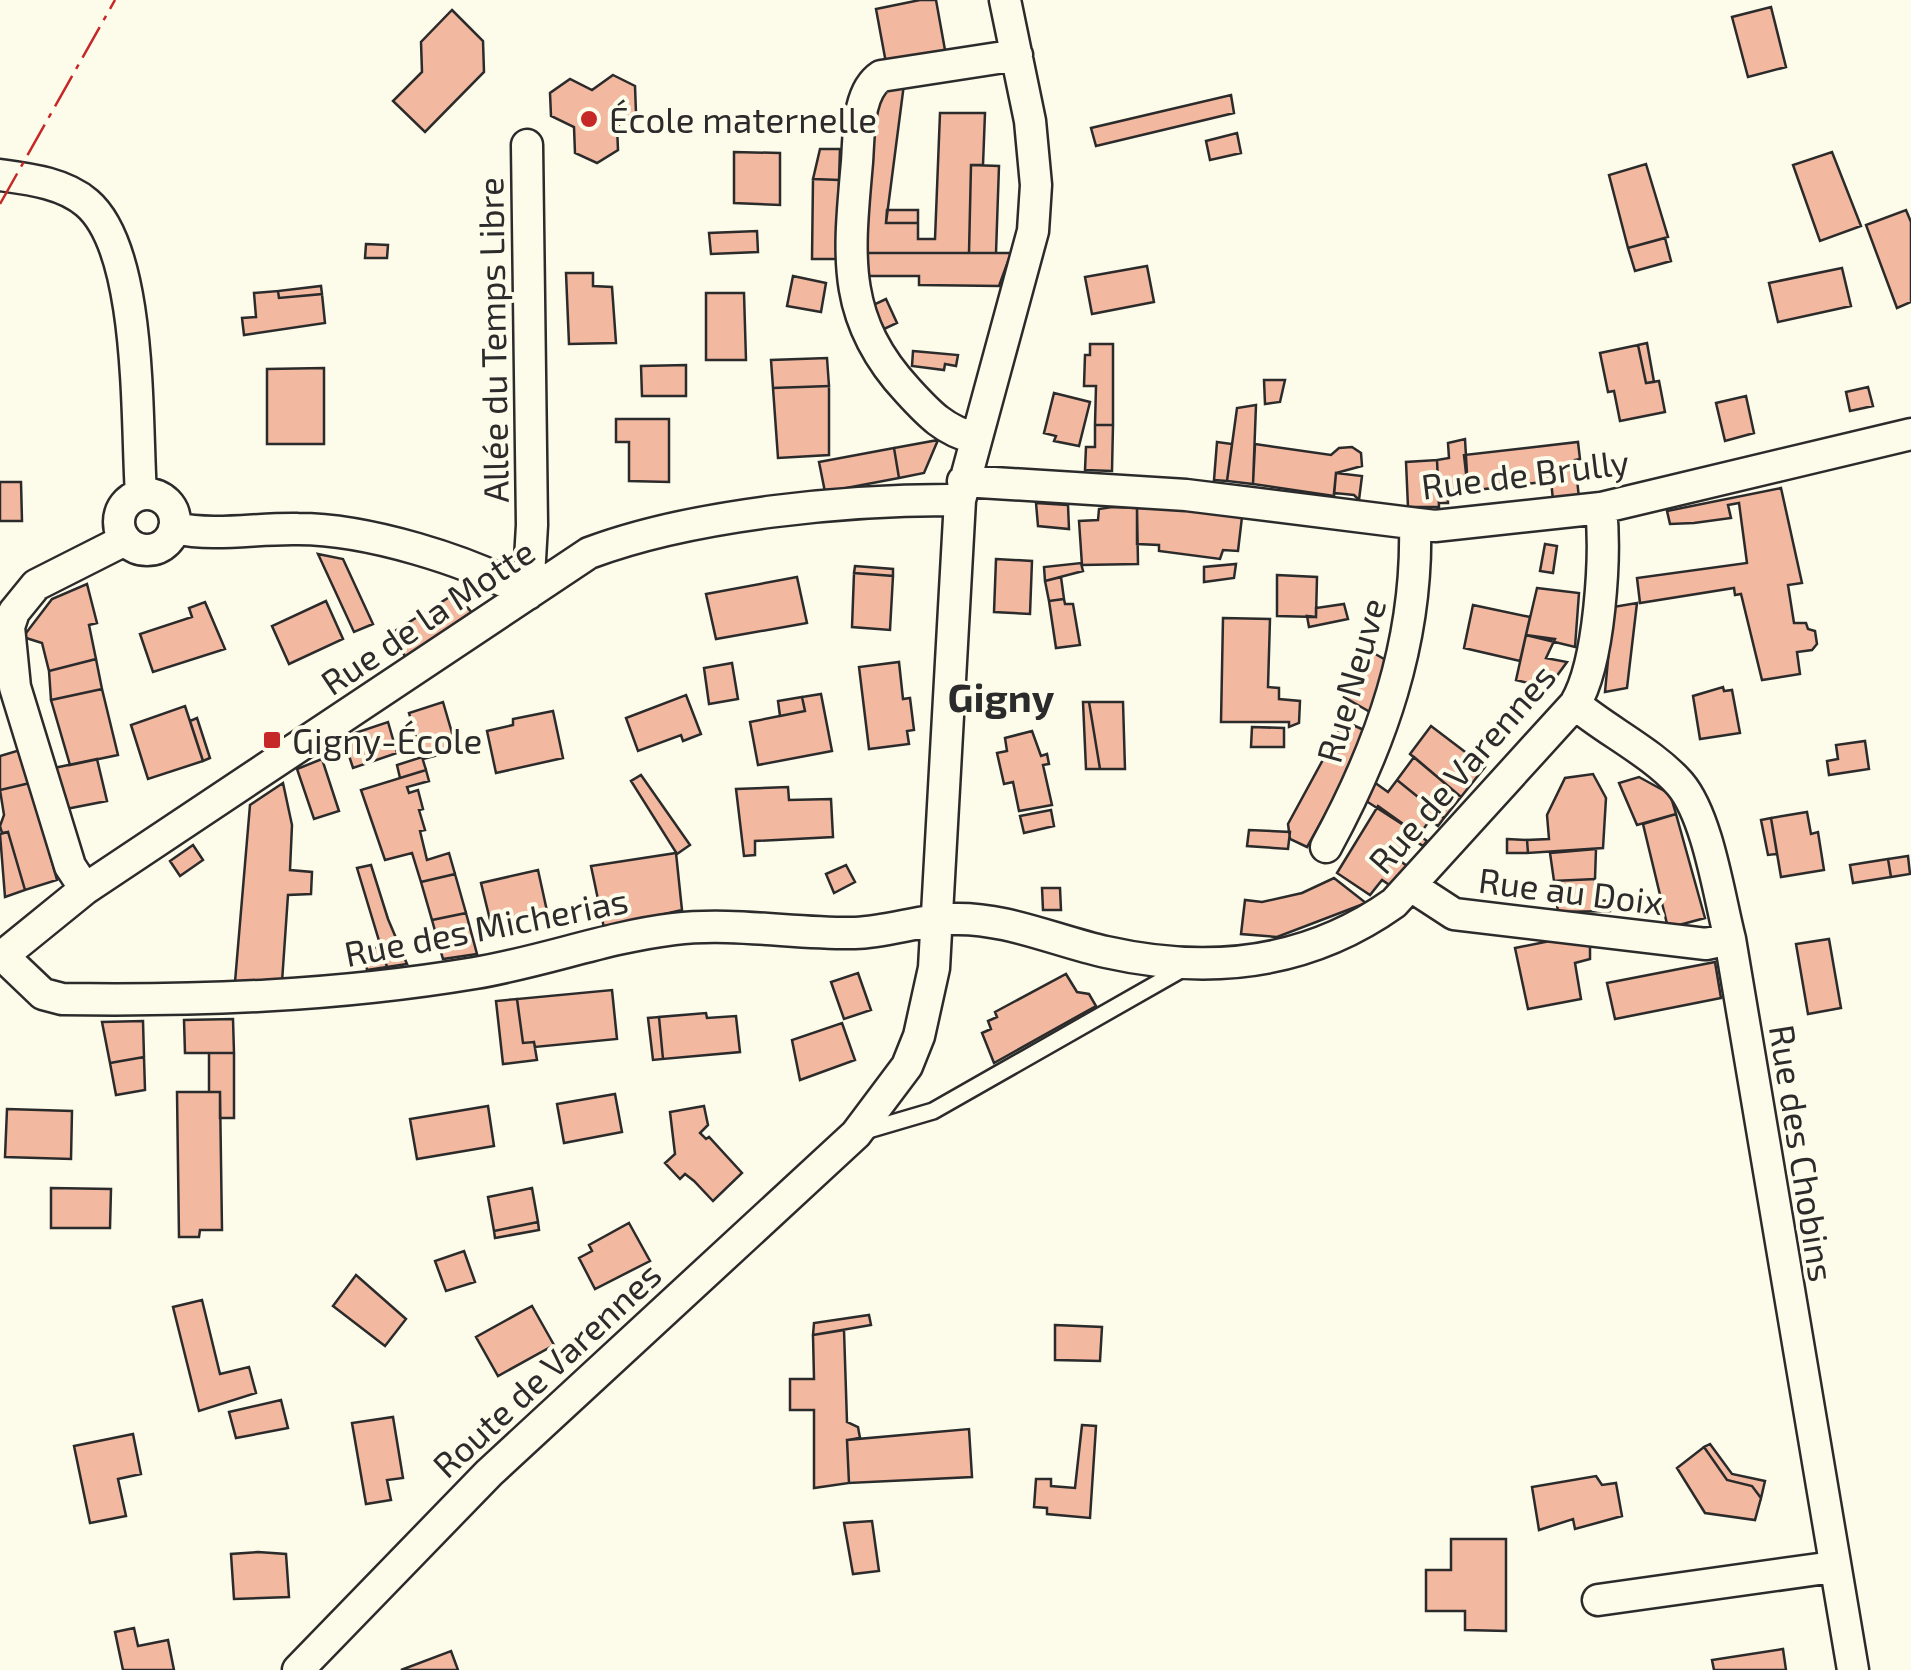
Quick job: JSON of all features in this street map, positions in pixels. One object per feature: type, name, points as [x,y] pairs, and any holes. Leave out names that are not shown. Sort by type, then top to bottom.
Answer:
[{"type":"street","name":"Route de Varennes","points":[[298,1670],[489,1473],[856,1134],[907,1066],[919,1036],[934,968],[961,491],[1034,231],[1036,185],[1005,0]]},
{"type":"street","points":[[976,438],[951,432],[928,413],[877,354],[863,324],[849,262],[860,132],[867,91],[881,76],[1017,55]]},
{"type":"street","name":"Allée du Temps Libre","points":[[527,145],[532,524],[528,594]]},
{"type":"street","points":[[0,175],[66,189],[100,216],[113,238],[124,279],[140,494]]},
{"type":"street","name":"Rue de Brully","points":[[961,491],[1186,495],[1415,526],[1600,508],[1911,434]]},
{"type":"street","name":"Rue de la Motte","points":[[2,957],[85,889],[589,554],[664,529],[961,491]]},
{"type":"street","points":[[140,494],[157,495],[170,505],[174,528],[167,542],[154,550],[138,549],[125,540],[119,527],[120,513],[140,494]]},
{"type":"street","name":"Rue de Varennes","points":[[937,922],[952,919],[1021,928],[1106,952],[1190,965],[1283,956],[1373,918],[1412,886],[1575,704],[1585,687],[1600,577],[1600,508]]},
{"type":"street","name":"Rue Neuve","points":[[1326,847],[1382,730],[1400,668],[1411,619],[1415,526]]},
{"type":"street","points":[[174,528],[204,534],[303,528],[338,533],[456,563],[501,578],[528,594]]},
{"type":"street","points":[[85,889],[70,866],[15,687],[8,627],[36,585],[125,540]]},
{"type":"street","name":"Rue des Chobins","points":[[1575,704],[1682,786],[1694,806],[1730,939],[1853,1670]]},
{"type":"street","name":"Rue au Doix","points":[[1412,886],[1454,914],[1706,944],[1730,939]]},
{"type":"street","name":"Rue des Micherias","points":[[2,957],[43,994],[62,998],[192,1000],[391,987],[482,972],[678,928],[859,933],[937,922]]},
{"type":"street","points":[[1598,1600],[1833,1567]]},
{"type":"lane","points":[[856,1134],[933,1110],[1190,965]]},
{"type":"building","points":[[936,0],[945,50],[886,63],[876,9]]},
{"type":"building","points":[[1771,7],[1786,67],[1748,77],[1732,17]]},
{"type":"building","points":[[452,10],[483,41],[484,72],[425,132],[393,101],[422,72],[421,42]]},
{"type":"building","points":[[613,75],[635,86],[636,113],[617,126],[618,150],[597,163],[575,153],[574,127],[551,116],[550,93],[570,79],[592,90]]},
{"type":"building","points":[[904,84],[886,223],[918,223],[918,239],[935,239],[940,113],[985,113],[983,165],[971,165],[969,253],[860,253],[869,147],[881,88]]},
{"type":"building","points":[[1231,95],[1234,113],[1096,146],[1091,128]]},
{"type":"building","points":[[1237,133],[1241,153],[1210,160],[1206,141]]},
{"type":"building","points":[[820,149],[840,149],[839,180],[813,179]]},
{"type":"building","points":[[734,152],[780,153],[780,205],[734,203]]},
{"type":"building","points":[[1832,152],[1861,226],[1820,241],[1793,165]]},
{"type":"building","points":[[1646,164],[1668,237],[1628,248],[1609,175]]},
{"type":"building","points":[[971,165],[999,166],[996,253],[969,253]]},
{"type":"building","points":[[813,179],[839,180],[839,259],[812,259]]},
{"type":"building","points":[[887,210],[918,210],[918,223],[886,223]]},
{"type":"building","points":[[1906,210],[1911,222],[1911,302],[1897,308],[1866,225]]},
{"type":"building","points":[[757,231],[758,252],[711,254],[709,233]]},
{"type":"building","points":[[1665,238],[1671,261],[1635,271],[1628,248]]},
{"type":"building","points":[[366,244],[388,245],[387,258],[365,258]]},
{"type":"building","points":[[860,253],[1011,253],[999,286],[919,285],[919,276],[865,276]]},
{"type":"building","points":[[1147,266],[1154,302],[1092,314],[1085,277]]},
{"type":"building","points":[[1842,268],[1851,306],[1778,322],[1769,283]]},
{"type":"building","points":[[566,273],[593,273],[593,286],[612,287],[616,343],[569,344]]},
{"type":"building","points":[[793,276],[826,283],[821,312],[787,306]]},
{"type":"building","points":[[321,286],[322,294],[279,298],[278,291]]},
{"type":"building","points":[[278,291],[279,298],[322,294],[325,323],[244,335],[242,318],[256,317],[254,293]]},
{"type":"building","points":[[706,293],[744,293],[746,360],[706,360]]},
{"type":"building","points":[[886,299],[897,323],[884,329],[873,305]]},
{"type":"building","points":[[1647,343],[1654,382],[1646,383],[1638,345]]},
{"type":"building","points":[[1090,344],[1113,344],[1113,425],[1095,425],[1096,386],[1084,386],[1085,355],[1090,355]]},
{"type":"building","points":[[1638,345],[1646,383],[1659,381],[1665,412],[1620,421],[1614,391],[1608,392],[1600,353]]},
{"type":"building","points":[[913,351],[958,355],[956,366],[945,364],[944,370],[912,366]]},
{"type":"building","points":[[827,358],[829,386],[773,388],[771,360]]},
{"type":"building","points":[[686,365],[686,396],[642,396],[641,366]]},
{"type":"building","points":[[324,368],[324,444],[267,444],[267,369]]},
{"type":"building","points":[[1264,380],[1285,380],[1280,402],[1265,404]]},
{"type":"building","points":[[829,386],[829,455],[778,458],[773,388]]},
{"type":"building","points":[[1868,387],[1873,406],[1850,411],[1846,392]]},
{"type":"building","points":[[1054,393],[1090,402],[1079,446],[1054,441],[1056,436],[1044,433]]},
{"type":"building","points":[[1746,396],[1754,433],[1725,441],[1716,403]]},
{"type":"building","points":[[1256,405],[1253,484],[1227,481],[1237,408]]},
{"type":"building","points":[[616,419],[669,419],[669,482],[629,481],[629,442],[616,442]]},
{"type":"building","points":[[1095,425],[1113,425],[1112,471],[1085,470],[1086,447],[1095,447]]},
{"type":"building","points":[[1465,439],[1468,491],[1448,494],[1448,503],[1439,503],[1437,460],[1449,458],[1448,443]]},
{"type":"building","points":[[938,440],[924,473],[899,478],[894,448]]},
{"type":"building","points":[[1217,442],[1232,444],[1227,481],[1214,480]]},
{"type":"building","points":[[1578,442],[1580,459],[1575,460],[1579,498],[1553,500],[1551,481],[1468,491],[1464,455]]},
{"type":"building","points":[[1255,444],[1331,455],[1339,448],[1352,447],[1361,453],[1362,466],[1336,473],[1334,496],[1253,484]]},
{"type":"building","points":[[894,448],[899,478],[825,492],[819,462]]},
{"type":"building","points":[[1437,460],[1439,507],[1408,507],[1406,462]]},
{"type":"building","points":[[1336,473],[1362,476],[1359,500],[1354,495],[1334,493]]},
{"type":"building","points":[[0,482],[21,482],[22,521],[0,521]]},
{"type":"building","points":[[1781,488],[1802,583],[1788,585],[1794,623],[1806,623],[1808,629],[1815,631],[1817,644],[1812,650],[1797,652],[1800,674],[1762,680],[1741,594],[1735,595],[1734,588],[1640,603],[1637,578],[1747,563],[1739,503],[1728,505],[1731,518],[1694,523],[1670,524],[1667,511]]},
{"type":"building","points":[[1036,503],[1068,505],[1069,529],[1038,526]]},
{"type":"building","points":[[1137,508],[1138,564],[1082,565],[1079,521],[1098,520],[1099,509]]},
{"type":"building","points":[[1137,508],[1183,508],[1242,517],[1238,551],[1223,550],[1220,559],[1137,544]]},
{"type":"building","points":[[1545,544],[1557,546],[1553,573],[1540,571]]},
{"type":"building","points":[[318,554],[343,559],[373,624],[354,632]]},
{"type":"building","points":[[996,559],[1032,561],[1030,614],[994,612]]},
{"type":"building","points":[[1081,563],[1083,571],[1045,581],[1044,567]]},
{"type":"building","points":[[1236,564],[1234,578],[1204,582],[1204,567]]},
{"type":"building","points":[[855,566],[893,569],[893,576],[854,573]]},
{"type":"building","points":[[854,573],[893,576],[890,630],[852,627]]},
{"type":"building","points":[[1277,575],[1317,577],[1316,617],[1277,616]]},
{"type":"building","points":[[797,577],[807,623],[716,639],[706,594]]},
{"type":"building","points":[[1061,577],[1064,599],[1049,601],[1045,581]]},
{"type":"building","points":[[87,584],[97,623],[89,625],[96,659],[49,671],[42,643],[23,637],[52,599]]},
{"type":"building","points":[[1537,588],[1579,593],[1575,647],[1526,635]]},
{"type":"building","points":[[456,593],[472,613],[407,659],[390,634]]},
{"type":"building","points":[[1064,599],[1065,604],[1073,604],[1080,645],[1056,648],[1049,601]]},
{"type":"building","points":[[326,601],[343,639],[289,664],[272,626]]},
{"type":"building","points":[[205,602],[225,649],[153,672],[140,634],[192,617],[189,608]]},
{"type":"building","points":[[1637,603],[1627,688],[1605,692],[1613,607]]},
{"type":"building","points":[[1344,604],[1348,619],[1309,627],[1307,616],[1316,617],[1316,608]]},
{"type":"building","points":[[1473,605],[1530,617],[1520,661],[1464,648]]},
{"type":"building","points":[[1223,618],[1270,619],[1268,687],[1279,688],[1279,699],[1300,701],[1299,723],[1289,727],[1289,722],[1221,722]]},
{"type":"building","points":[[1526,635],[1555,639],[1546,658],[1567,662],[1548,688],[1516,680]]},
{"type":"building","points":[[1368,650],[1393,664],[1370,712],[1344,697]]},
{"type":"building","points":[[96,659],[102,689],[51,700],[49,671]]},
{"type":"building","points":[[899,662],[903,699],[910,698],[914,730],[907,731],[909,744],[869,749],[859,667]]},
{"type":"building","points":[[732,663],[738,699],[709,704],[704,668]]},
{"type":"building","points":[[1723,687],[1724,691],[1732,690],[1740,733],[1700,739],[1693,696]]},
{"type":"building","points":[[102,689],[118,755],[70,765],[51,700]]},
{"type":"building","points":[[821,694],[832,751],[758,765],[750,722],[805,711],[802,697]]},
{"type":"building","points":[[686,695],[701,734],[683,741],[681,735],[638,751],[626,718]]},
{"type":"building","points":[[802,697],[805,711],[780,716],[778,701]]},
{"type":"building","points":[[443,702],[457,750],[423,759],[409,713]]},
{"type":"building","points":[[1083,702],[1089,702],[1100,769],[1086,769]]},
{"type":"building","points":[[1089,702],[1123,702],[1125,769],[1100,769]]},
{"type":"building","points":[[185,706],[203,761],[148,779],[131,725]]},
{"type":"building","points":[[553,711],[563,758],[496,773],[487,731],[513,725],[513,719]]},
{"type":"building","points":[[197,718],[210,758],[203,761],[190,721]]},
{"type":"building","points":[[1344,721],[1364,730],[1347,775],[1307,847],[1290,839],[1288,824]]},
{"type":"building","points":[[388,722],[397,753],[353,768],[343,737]]},
{"type":"building","points":[[1431,726],[1485,767],[1461,797],[1410,754]]},
{"type":"building","points":[[1252,727],[1284,728],[1284,747],[1251,747]]},
{"type":"building","points":[[1032,731],[1041,756],[1047,754],[1049,764],[1043,765],[1052,805],[1019,811],[1013,782],[1004,784],[997,753],[1007,751],[1005,738]]},
{"type":"building","points":[[1865,741],[1869,769],[1829,775],[1827,761],[1838,759],[1836,745]]},
{"type":"building","points":[[20,750],[30,783],[0,790],[0,756]]},
{"type":"building","points":[[422,757],[426,770],[400,778],[397,765]]},
{"type":"building","points":[[1414,757],[1461,797],[1444,818],[1397,780]]},
{"type":"building","points":[[97,759],[107,801],[66,809],[54,768]]},
{"type":"building","points":[[322,759],[339,811],[314,819],[297,769]]},
{"type":"building","points":[[426,770],[429,781],[407,787],[409,793],[418,790],[425,830],[420,831],[427,860],[449,853],[455,874],[421,882],[412,853],[385,860],[361,790]]},
{"type":"building","points":[[1593,774],[1606,798],[1603,848],[1528,853],[1527,840],[1549,839],[1547,815],[1565,778]]},
{"type":"building","points":[[641,775],[690,845],[677,854],[631,781]]},
{"type":"building","points":[[1639,777],[1670,794],[1676,814],[1637,825],[1619,783]]},
{"type":"building","points":[[1397,780],[1444,818],[1438,826],[1430,820],[1419,835],[1363,799],[1374,782],[1388,792]]},
{"type":"building","points":[[30,783],[57,880],[25,890],[8,832],[2,833],[0,826],[4,815],[0,790]]},
{"type":"building","points":[[283,783],[292,825],[290,870],[312,872],[311,894],[288,895],[282,982],[235,982],[250,805]]},
{"type":"building","points":[[788,787],[789,800],[831,799],[833,837],[755,841],[755,855],[744,856],[736,789]]},
{"type":"building","points":[[1378,806],[1427,841],[1423,846],[1414,840],[1399,860],[1407,866],[1391,886],[1382,880],[1370,895],[1337,873]]},
{"type":"building","points":[[1051,810],[1054,826],[1024,833],[1020,816]]},
{"type":"building","points":[[1807,812],[1811,834],[1818,832],[1824,870],[1781,877],[1771,818]]},
{"type":"building","points":[[1676,814],[1705,918],[1668,928],[1643,824]]},
{"type":"building","points":[[1771,818],[1777,854],[1768,855],[1761,820]]},
{"type":"building","points":[[1249,830],[1290,832],[1288,849],[1247,846]]},
{"type":"building","points":[[8,832],[25,890],[5,897],[0,834]]},
{"type":"building","points":[[1507,839],[1527,840],[1528,853],[1507,853]]},
{"type":"building","points":[[193,845],[203,860],[180,876],[170,861]]},
{"type":"building","points":[[1596,849],[1595,879],[1554,881],[1550,853]]},
{"type":"building","points":[[676,853],[682,910],[604,928],[591,866]]},
{"type":"building","points":[[1908,856],[1910,874],[1891,877],[1888,859]]},
{"type":"building","points":[[1888,859],[1891,877],[1853,883],[1850,865]]},
{"type":"building","points":[[371,865],[407,964],[387,967],[357,868]]},
{"type":"building","points":[[846,865],[855,882],[834,893],[826,874]]},
{"type":"building","points":[[538,870],[547,911],[491,924],[481,883]]},
{"type":"building","points":[[455,874],[466,913],[432,920],[421,882]]},
{"type":"building","points":[[1334,878],[1366,903],[1277,937],[1241,934],[1245,900],[1262,902],[1302,893]]},
{"type":"building","points":[[1595,879],[1594,900],[1611,901],[1610,911],[1558,912],[1554,881]]},
{"type":"building","points":[[1042,888],[1060,888],[1061,910],[1043,910]]},
{"type":"building","points":[[466,913],[477,954],[443,959],[432,920]]},
{"type":"building","points":[[1829,939],[1841,1008],[1808,1014],[1796,944]]},
{"type":"building","points":[[1550,941],[1590,946],[1590,959],[1575,963],[1581,999],[1528,1009],[1515,948]]},
{"type":"building","points":[[381,947],[387,967],[367,970],[364,950]]},
{"type":"building","points":[[1715,962],[1721,998],[1615,1019],[1607,983]]},
{"type":"building","points":[[858,973],[871,1010],[844,1019],[831,982]]},
{"type":"building","points":[[1066,974],[1077,992],[1089,994],[1096,1006],[994,1063],[982,1033],[991,1029],[988,1021],[997,1017],[995,1012]]},
{"type":"building","points":[[612,990],[617,1039],[535,1047],[534,1042],[523,1043],[517,999]]},
{"type":"building","points":[[517,999],[523,1043],[534,1042],[537,1060],[503,1064],[496,1001]]},
{"type":"building","points":[[706,1013],[707,1018],[736,1016],[740,1052],[663,1059],[659,1017]]},
{"type":"building","points":[[659,1017],[663,1059],[653,1060],[648,1018]]},
{"type":"building","points":[[233,1019],[234,1053],[185,1053],[184,1020]]},
{"type":"building","points":[[143,1021],[144,1057],[110,1063],[102,1022]]},
{"type":"building","points":[[842,1023],[855,1060],[800,1080],[792,1040]]},
{"type":"building","points":[[209,1053],[234,1053],[234,1118],[220,1118],[220,1092],[209,1092]]},
{"type":"building","points":[[144,1057],[145,1090],[116,1095],[110,1063]]},
{"type":"building","points":[[177,1092],[220,1092],[222,1230],[200,1230],[199,1237],[179,1237]]},
{"type":"building","points":[[615,1094],[622,1132],[564,1143],[557,1104]]},
{"type":"building","points":[[488,1106],[494,1146],[417,1159],[410,1119]]},
{"type":"building","points":[[704,1106],[708,1125],[700,1133],[706,1139],[709,1137],[742,1173],[713,1201],[694,1181],[685,1174],[680,1179],[665,1163],[675,1154],[670,1112]]},
{"type":"building","points":[[7,1109],[72,1111],[71,1159],[5,1157]]},
{"type":"building","points":[[51,1188],[111,1189],[110,1228],[51,1228]]},
{"type":"building","points":[[532,1188],[538,1222],[494,1231],[488,1197]]},
{"type":"building","points":[[538,1222],[539,1230],[495,1238],[494,1231]]},
{"type":"building","points":[[629,1223],[650,1261],[595,1289],[579,1258],[592,1251],[589,1245]]},
{"type":"building","points":[[464,1251],[475,1282],[446,1291],[435,1261]]},
{"type":"building","points":[[356,1275],[406,1319],[385,1346],[333,1306]]},
{"type":"building","points":[[202,1300],[220,1374],[249,1367],[256,1393],[199,1411],[173,1307]]},
{"type":"building","points":[[532,1306],[554,1345],[498,1376],[476,1337]]},
{"type":"building","points":[[869,1315],[871,1325],[813,1335],[814,1323]]},
{"type":"building","points":[[1055,1325],[1102,1327],[1100,1361],[1055,1360]]},
{"type":"building","points":[[844,1330],[847,1422],[858,1427],[860,1438],[847,1440],[849,1483],[814,1488],[814,1410],[790,1410],[790,1379],[814,1379],[813,1335]]},
{"type":"building","points":[[281,1400],[288,1428],[236,1438],[229,1412]]},
{"type":"building","points":[[393,1417],[403,1478],[387,1480],[391,1500],[366,1504],[352,1423]]},
{"type":"building","points":[[1082,1425],[1096,1426],[1090,1518],[1047,1514],[1047,1508],[1034,1507],[1036,1479],[1051,1479],[1051,1486],[1075,1488]]},
{"type":"building","points":[[969,1429],[972,1477],[849,1483],[847,1440]]},
{"type":"building","points":[[133,1434],[141,1474],[118,1479],[126,1516],[90,1523],[74,1446]]},
{"type":"building","points":[[1710,1444],[1732,1474],[1765,1481],[1761,1498],[1752,1486],[1727,1480],[1704,1447]]},
{"type":"building","points":[[1704,1447],[1727,1480],[1752,1486],[1761,1498],[1755,1520],[1705,1513],[1677,1468]]},
{"type":"building","points":[[1596,1476],[1602,1485],[1616,1483],[1622,1516],[1575,1529],[1573,1519],[1539,1530],[1532,1487]]},
{"type":"building","points":[[872,1521],[879,1571],[853,1574],[844,1523]]},
{"type":"building","points":[[1451,1539],[1506,1539],[1506,1631],[1465,1630],[1465,1611],[1426,1611],[1426,1570],[1451,1570]]},
{"type":"building","points":[[231,1554],[286,1554],[289,1597],[234,1599]]},
{"type":"building","points":[[134,1628],[138,1646],[168,1640],[174,1670],[123,1670],[115,1632]]},
{"type":"building","points":[[1783,1649],[1786,1670],[1714,1670],[1712,1660]]},
{"type":"building","points":[[451,1651],[458,1670],[401,1670]]},
{"type":"power","points":[[0,204],[115,0]]},
{"type":"place","name":"École maternelle","points":[[589,119]]},
{"type":"place","name":"Gigny-École","points":[[272,740]]},
{"type":"district","name":"Gigny","points":[[1001,696]]}]
